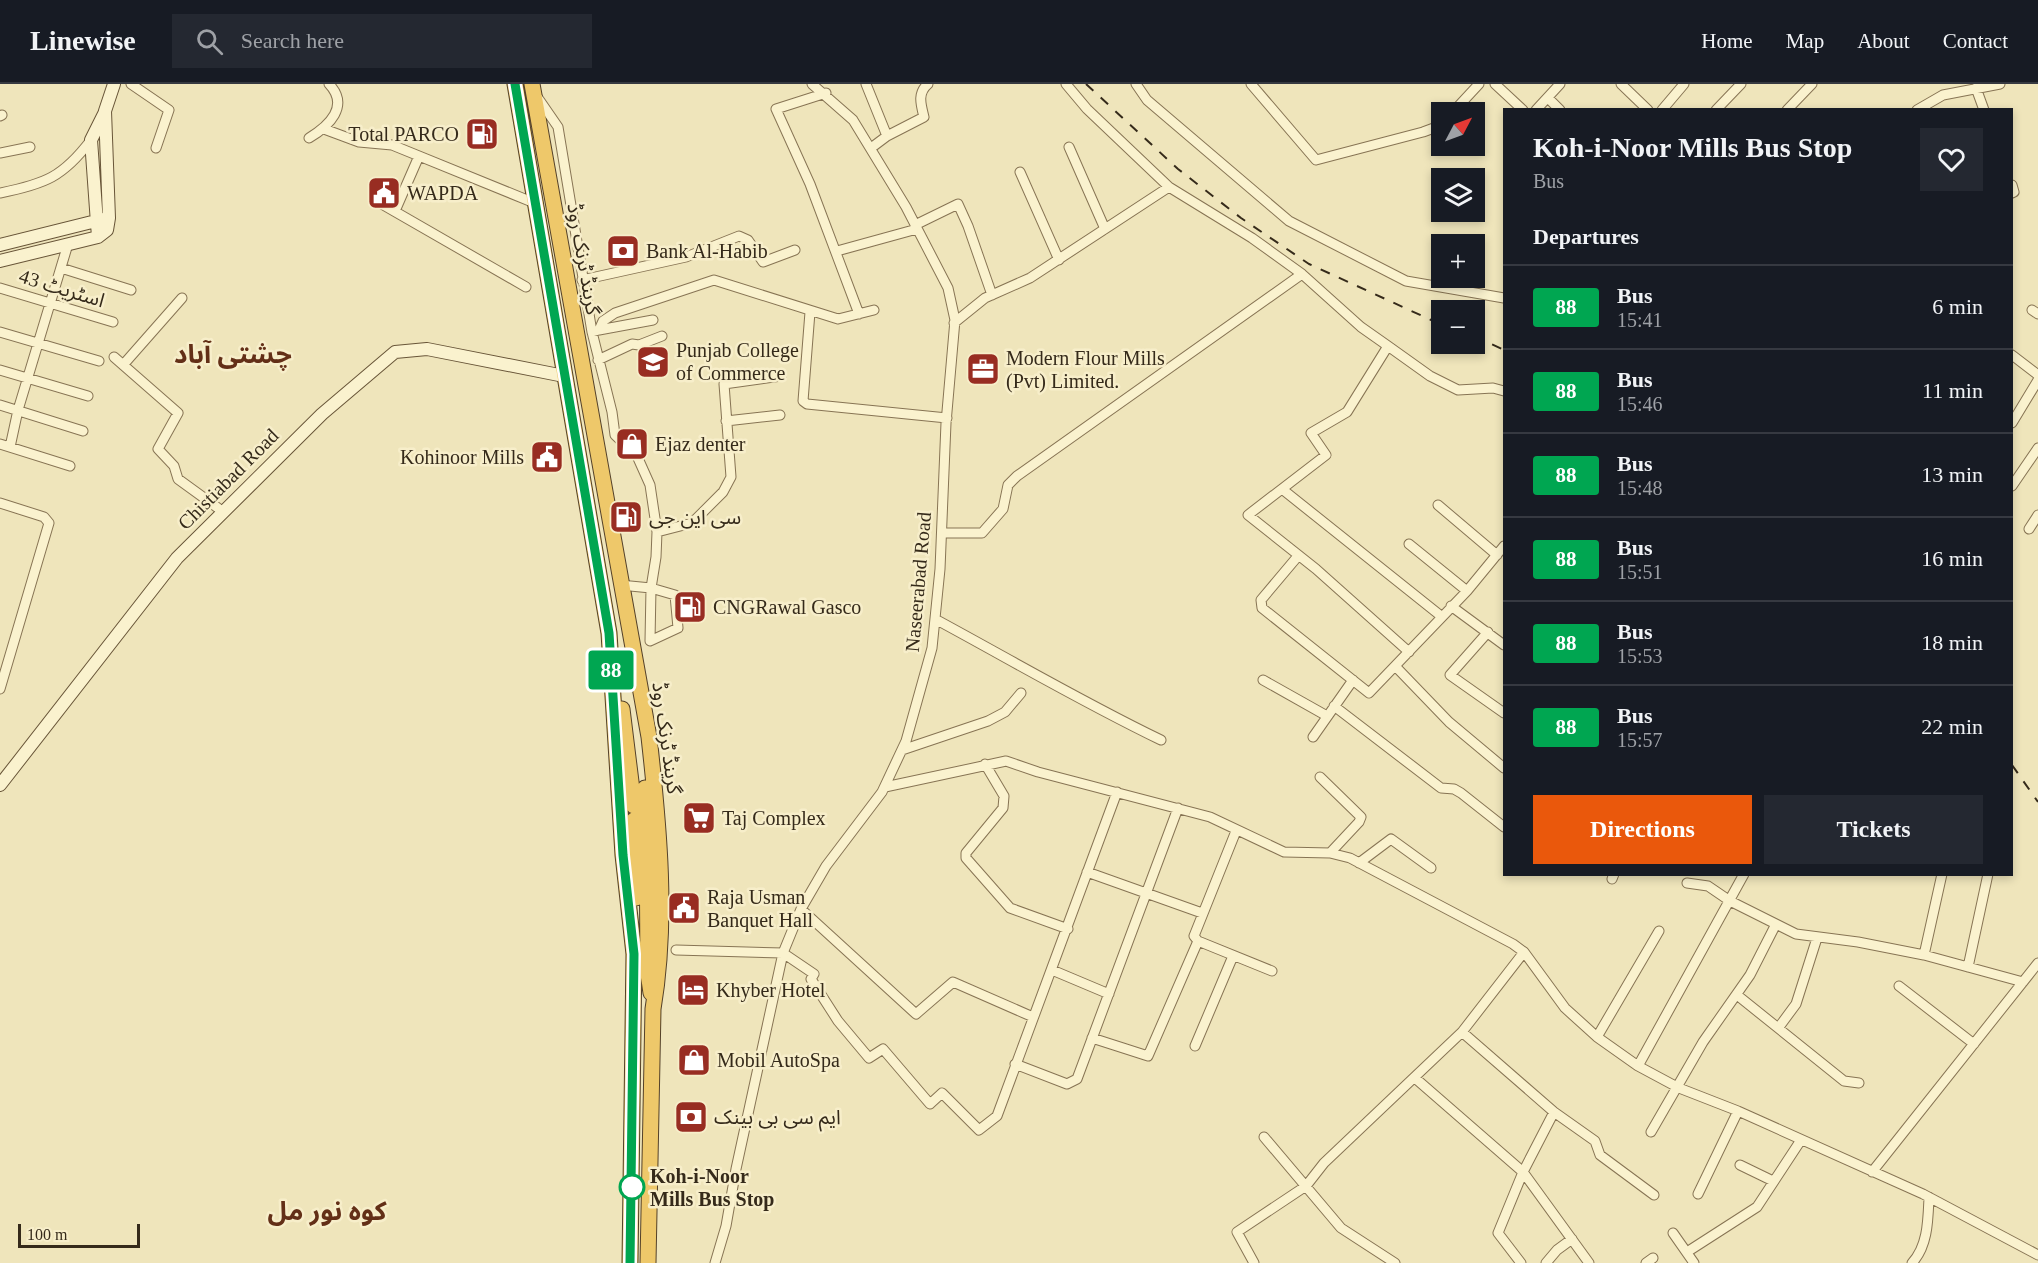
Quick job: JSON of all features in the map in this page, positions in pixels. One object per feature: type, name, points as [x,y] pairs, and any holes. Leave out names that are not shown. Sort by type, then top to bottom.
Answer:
[{"type":"highway","name":"گرینڈ ٹرنک روڈ","points":[[515,84],[609,633],[623,855],[634,954],[630,1263]]},
{"type":"highway","name":"گرینڈ ٹرنک روڈ","points":[[532,87],[620,585],[650,737],[655,785],[660,909],[659,972],[653,1010],[648,1263]]},
{"type":"highway","points":[[609,633],[625,724],[634,806],[642,810],[646,806],[645,783],[633,651]]},
{"type":"highway","points":[[634,954],[634,820],[641,816],[647,820],[648,973],[653,1010]]},
{"type":"main road","points":[[103,220],[91,140],[105,111],[113,84]]},
{"type":"main road","points":[[0,261],[98,237],[103,220],[105,111]]},
{"type":"main road","points":[[0,245],[103,220]]},
{"type":"main road","name":"Chistiabad Road","points":[[0,785],[156,582],[222,511],[322,414],[395,352],[427,349],[564,376]]},
{"type":"street","points":[[131,84],[169,110],[156,148]]},
{"type":"street","points":[[309,138],[324,129],[339,104],[339,98],[329,84]]},
{"type":"street","name":"Naseerabad Road","points":[[715,1263],[726,1226],[736,1168],[783,953],[801,909],[826,866],[885,787],[902,750],[932,648],[935,619],[954,323],[948,288],[916,227],[853,120],[825,93],[812,84]]},
{"type":"street","points":[[866,84],[886,127],[887,136]]},
{"type":"street","points":[[871,148],[887,136],[924,117],[920,100],[923,88],[928,84]]},
{"type":"street","points":[[1066,84],[1087,109],[1169,187],[1252,238],[1302,274],[1361,327],[1430,376],[1458,390],[1493,388],[1503,391]]},
{"type":"street","points":[[1251,84],[1316,160],[1431,129]]},
{"type":"street","points":[[1462,102],[1479,84]]},
{"type":"street","points":[[1495,84],[1521,108]]},
{"type":"street","points":[[1538,108],[1560,84]]},
{"type":"street","points":[[1621,84],[1646,108]]},
{"type":"street","points":[[1664,108],[1684,84]]},
{"type":"street","points":[[1718,108],[1741,84]]},
{"type":"street","points":[[1789,108],[1812,84]]},
{"type":"street","points":[[1920,108],[1951,88],[1976,88],[2000,84]]},
{"type":"street","points":[[1142,86],[1147,100],[1289,220],[1406,281],[1503,298]]},
{"type":"street","points":[[532,87],[558,127],[582,280],[595,331],[598,360],[612,412],[615,435],[637,456],[650,485],[657,532],[651,588],[650,641],[678,628],[675,595],[651,588],[620,585]]},
{"type":"street","points":[[1976,88],[1983,108]]},
{"type":"street","points":[[825,93],[776,109],[837,251],[859,314]]},
{"type":"street","points":[[1548,98],[1558,108]]},
{"type":"street","points":[[324,129],[358,142],[392,145],[537,204]]},
{"type":"street","points":[[0,193],[44,181],[66,170],[91,140]]},
{"type":"street","points":[[0,153],[30,147]]},
{"type":"street","points":[[1068,147],[1105,229]]},
{"type":"street","points":[[394,211],[419,156]]},
{"type":"street","points":[[1020,172],[1059,260]]},
{"type":"street","points":[[954,323],[992,295],[1030,278],[1169,187]]},
{"type":"street","points":[[380,203],[526,287]]},
{"type":"street","points":[[837,251],[916,227],[958,204],[969,226],[992,295]]},
{"type":"street","points":[[582,280],[686,257],[739,236],[748,240],[763,262],[795,250]]},
{"type":"street","points":[[68,244],[5,446],[70,466]]},
{"type":"street","points":[[61,268],[131,290]]},
{"type":"street","points":[[942,532],[982,533],[1003,509],[1008,485],[1017,476],[1302,274]]},
{"type":"street","points":[[595,331],[603,321],[615,313],[714,280],[838,320],[874,310]]},
{"type":"street","name":"اسٹریٹ 43","points":[[0,288],[113,322]]},
{"type":"street","points":[[123,365],[182,298]]},
{"type":"street","points":[[810,312],[803,401],[807,404],[947,418]]},
{"type":"street","points":[[595,331],[653,320]]},
{"type":"street","points":[[630,324],[632,344]]},
{"type":"street","points":[[0,332],[99,361]]},
{"type":"street","points":[[598,360],[632,344],[639,345],[662,336]]},
{"type":"street","points":[[1388,346],[1347,412],[1311,433],[1326,455],[1248,514],[1409,652]]},
{"type":"street","points":[[114,357],[178,413],[158,449],[174,466],[178,479],[222,511]]},
{"type":"street","points":[[2013,357],[2038,375]]},
{"type":"street","points":[[0,369],[88,396]]},
{"type":"street","points":[[657,532],[692,523],[723,492],[731,477],[724,384],[781,376]]},
{"type":"street","points":[[2013,421],[2038,380]]},
{"type":"street","points":[[0,405],[83,431]]},
{"type":"street","points":[[726,421],[780,415]]},
{"type":"street","points":[[2013,485],[2038,448]]},
{"type":"street","points":[[1282,489],[1441,616]]},
{"type":"street","points":[[0,503],[44,517],[49,523],[0,689]]},
{"type":"street","points":[[1438,505],[1497,555]]},
{"type":"street","points":[[2029,529],[2038,515]]},
{"type":"street","points":[[1409,544],[1467,591]]},
{"type":"street","points":[[1298,556],[1261,600],[1262,608],[1369,693],[1467,591],[1503,547]]},
{"type":"street","points":[[1451,606],[1503,644]]},
{"type":"street","points":[[935,619],[1032,671],[1087,705],[1161,740]]},
{"type":"street","points":[[1488,632],[1450,675],[1503,712]]},
{"type":"street","points":[[1396,667],[1449,722],[1503,767]]},
{"type":"street","points":[[1263,680],[1327,716]]},
{"type":"street","points":[[1313,737],[1353,681]]},
{"type":"street","points":[[902,750],[988,721],[1005,712],[1021,693]]},
{"type":"street","points":[[1334,706],[1441,788],[1461,793],[1503,826]]},
{"type":"street","points":[[885,787],[985,764],[1014,762],[1038,772],[1210,817],[1284,852],[1330,853],[1359,863],[1524,952],[1565,1008],[1597,1037],[1638,1066],[1679,1088],[1738,1111],[1929,1197],[2038,1255]]},
{"type":"street","points":[[985,764],[1004,796],[1003,808],[966,853],[966,858],[1010,908],[1068,929]]},
{"type":"street","points":[[1320,777],[1361,817],[1330,853]]},
{"type":"street","points":[[676,950],[783,953],[814,974],[812,979],[838,1021],[869,1058],[883,1049],[930,1104],[942,1093],[978,1130],[997,1116],[1117,792]]},
{"type":"street","points":[[1015,1064],[1067,1084],[1077,1079],[1178,808]]},
{"type":"street","points":[[1236,831],[1194,936],[1198,941],[1272,971]]},
{"type":"street","points":[[1359,863],[1391,839],[1431,868]]},
{"type":"street","points":[[1088,872],[1202,913]]},
{"type":"street","points":[[1638,1066],[1743,876]]},
{"type":"street","points":[[1924,955],[1942,876]]},
{"type":"street","points":[[1968,967],[1988,876]]},
{"type":"street","points":[[1687,883],[1708,886],[1775,926],[1796,934],[1858,942],[1924,955],[2023,982]]},
{"type":"street","points":[[801,909],[916,1014],[953,982],[1033,1017]]},
{"type":"street","points":[[1651,1132],[1679,1088],[1703,1042],[1737,995],[1775,926]]},
{"type":"street","points":[[1597,1037],[1659,932]]},
{"type":"street","points":[[1779,1027],[1796,1004],[1817,938]]},
{"type":"street","points":[[1092,1038],[1148,1056],[1198,941]]},
{"type":"street","points":[[1254,1263],[1237,1232],[1306,1186],[1324,1163],[1462,1032],[1524,952]]},
{"type":"street","points":[[1195,1046],[1233,956]]},
{"type":"street","points":[[1872,1172],[2038,963]]},
{"type":"street","points":[[1052,970],[1109,994]]},
{"type":"street","points":[[1899,986],[1974,1044]]},
{"type":"street","points":[[1737,995],[1844,1081],[1859,1083]]},
{"type":"street","points":[[1462,1032],[1554,1112],[1595,1141],[1600,1155],[1654,1195]]},
{"type":"street","points":[[1415,1078],[1523,1172],[1589,1263]]},
{"type":"street","points":[[1698,1194],[1738,1111]]},
{"type":"street","points":[[1521,1263],[1498,1233],[1523,1172],[1554,1112]]},
{"type":"street","points":[[1264,1137],[1341,1228],[1395,1263]]},
{"type":"street","points":[[1687,1252],[1756,1207],[1801,1140]]},
{"type":"street","points":[[1740,1165],[1773,1181]]},
{"type":"street","points":[[1912,1263],[1918,1256],[1927,1230],[1929,1197]]},
{"type":"street","points":[[1673,1233],[1694,1263]]},
{"type":"street","points":[[1546,1263],[1557,1250],[1572,1239]]},
{"type":"railway","points":[[1086,84],[1178,169],[1241,218],[1309,264],[1431,320]]},
{"type":"railway","points":[[1485,341],[1503,350]]},
{"type":"railway","points":[[2013,766],[2038,802]]},
{"type":"bus line","name":"88","points":[[515,84],[609,633],[623,855],[635,981],[630,1263]]},
{"type":"place","name":"Total PARCO","points":[[482,134]]},
{"type":"place","name":"WAPDA","points":[[384,193]]},
{"type":"place","name":"Bank Al-Habib","points":[[623,251]]},
{"type":"place","name":"Punjab College of Commerce","points":[[653,362]]},
{"type":"place","name":"Modern Flour Mills (Pvt) Limited.","points":[[983,369]]},
{"type":"place","name":"Ejaz denter","points":[[632,444]]},
{"type":"place","name":"Kohinoor Mills","points":[[547,457]]},
{"type":"place","name":"سی این جی","points":[[626,517]]},
{"type":"place","name":"CNGRawal Gasco","points":[[690,607]]},
{"type":"place","name":"Taj Complex","points":[[699,818]]},
{"type":"place","name":"Raja Usman Banquet Hall","points":[[684,908]]},
{"type":"place","name":"Khyber Hotel","points":[[693,990]]},
{"type":"place","name":"Mobil AutoSpa","points":[[694,1060]]},
{"type":"place","name":"ایم سی بی بینک","points":[[691,1117]]},
{"type":"place","name":"Koh-i-Noor Mills Bus Stop","points":[[632,1187]]},
{"type":"district","name":"چشتی آباد","points":[[233,354]]},
{"type":"district","name":"کوہ نور مل","points":[[327,1211]]}]
